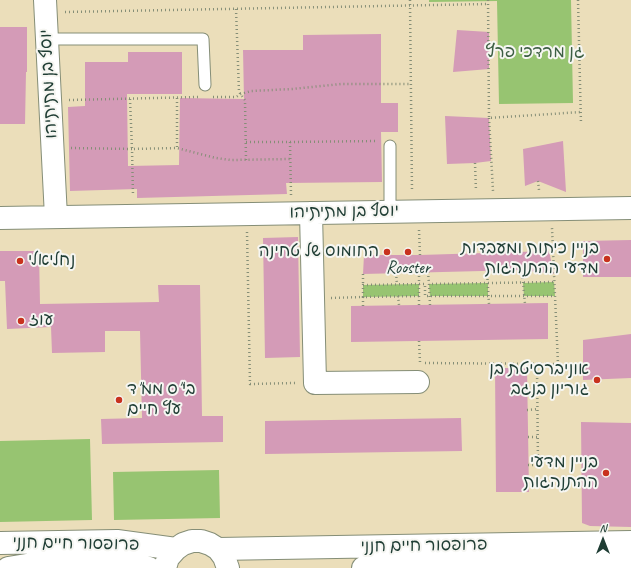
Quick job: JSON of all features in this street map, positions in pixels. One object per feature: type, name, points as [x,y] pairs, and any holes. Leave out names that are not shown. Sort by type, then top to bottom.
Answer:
[{"type":"street","name":"יוסף בן מתיתיהו","points":[[45,6],[56,217]]},
{"type":"street","name":"יוסף בן מתיתיהו","points":[[0,218],[390,212],[416,220],[493,210],[631,208]]},
{"type":"street","points":[[301,213],[314,382],[418,382]]},
{"type":"street","name":"פרופסור חיים חנני","points":[[0,543],[117,541],[176,549]]},
{"type":"street","points":[[165,568],[168,558],[176,549],[183,544],[192,541],[201,541],[218,549],[224,557],[228,568]]},
{"type":"street","name":"פרופסור חיים חנני","points":[[218,549],[631,542]]},
{"type":"street","name":"פרופסור חיים חנני","points":[[8,568],[63,560],[93,558],[149,568]]},
{"type":"street","name":"פרופסור חיים חנני","points":[[363,568],[631,560]]},
{"type":"lane","points":[[47,39],[203,39],[205,85]]},
{"type":"lane","points":[[387,144],[390,212]]},
{"type":"path","points":[[410,0],[412,140],[416,220],[420,254]]},
{"type":"path","points":[[578,0],[581,124]]},
{"type":"path","points":[[45,6],[236,9],[488,2],[489,118],[493,210]]},
{"type":"path","points":[[236,9],[239,92],[245,100],[246,160]]},
{"type":"path","points":[[208,97],[236,97],[250,91],[292,89],[341,84],[411,84]]},
{"type":"path","points":[[50,100],[200,97]]},
{"type":"path","points":[[177,98],[177,148]]},
{"type":"path","points":[[130,99],[132,193],[134,216]]},
{"type":"path","points":[[489,118],[581,112]]},
{"type":"path","points":[[405,140],[412,140]]},
{"type":"path","points":[[246,142],[387,144]]},
{"type":"path","points":[[290,142],[290,159],[301,213]]},
{"type":"path","points":[[52,147],[177,148],[216,158],[231,160],[290,159]]},
{"type":"path","points":[[475,163],[476,195]]},
{"type":"path","points":[[247,214],[250,384],[314,382]]},
{"type":"path","points":[[419,341],[420,363],[558,364],[552,225]]},
{"type":"path","points":[[522,270],[525,304]]},
{"type":"path","points":[[488,271],[489,304]]},
{"type":"path","points":[[419,272],[419,305]]},
{"type":"path","points":[[428,272],[430,305]]},
{"type":"path","points":[[396,273],[397,284]]},
{"type":"path","points":[[363,274],[363,306]]},
{"type":"path","points":[[429,284],[554,282]]},
{"type":"path","points":[[363,285],[425,284],[425,296],[555,296]]},
{"type":"path","points":[[398,296],[399,305]]},
{"type":"path","points":[[328,298],[419,296]]},
{"type":"path","points":[[528,465],[538,465],[538,364]]},
{"type":"path","points":[[527,410],[538,409]]},
{"type":"path","points":[[528,437],[538,437]]},
{"type":"green space","name":"גן מרדכי פרץ","points":[[429,0],[571,0],[573,103],[499,104],[497,1],[429,2]]},
{"type":"green space","points":[[554,282],[555,296],[524,296],[523,283]]},
{"type":"green space","points":[[488,283],[488,296],[430,296],[429,284]]},
{"type":"green space","points":[[419,284],[419,296],[363,297],[363,285]]},
{"type":"green space","points":[[90,439],[92,520],[0,522],[0,441]]},
{"type":"green space","points":[[219,470],[220,518],[114,520],[113,472]]},
{"type":"building","points":[[0,27],[27,27],[25,124],[0,124]]},
{"type":"building","points":[[457,30],[489,32],[489,69],[453,72]]},
{"type":"building","points":[[381,34],[381,103],[398,103],[398,132],[381,132],[382,182],[286,183],[287,194],[137,198],[137,189],[70,191],[68,107],[85,106],[85,62],[128,62],[128,52],[182,52],[182,94],[127,94],[128,166],[179,165],[180,98],[244,99],[243,50],[303,50],[303,35]]},
{"type":"building","points":[[445,116],[489,118],[491,161],[447,164]]},
{"type":"building","points":[[563,141],[566,192],[538,181],[525,186],[523,149]]},
{"type":"building","points":[[298,237],[300,357],[265,358],[263,238]]},
{"type":"building","name":"בניין כיתות ומעבדות מדעי ההתנהגות","points":[[631,240],[631,277],[583,277],[583,241]]},
{"type":"building","points":[[0,251],[39,251],[40,304],[159,302],[158,285],[200,285],[202,416],[223,416],[223,442],[102,444],[101,419],[142,418],[140,331],[105,331],[105,352],[52,353],[51,327],[7,329],[5,281],[0,281]]},
{"type":"building","points":[[549,251],[554,274],[522,270],[363,274],[364,255],[420,255]]},
{"type":"building","points":[[548,303],[548,339],[351,342],[351,306]]},
{"type":"building","points":[[631,334],[631,378],[583,380],[583,340]]},
{"type":"building","points":[[495,368],[527,368],[529,492],[496,492]]},
{"type":"building","points":[[461,418],[462,451],[265,454],[265,421]]},
{"type":"building","name":"בניין מדעי ההתנהגות","points":[[581,422],[631,423],[631,527],[590,526],[582,523]]},
{"type":"place","name":"החומוס של טחינה","points":[[387,252]]},
{"type":"place","name":"Rooster","points":[[408,252]]},
{"type":"place","name":"בניין כיתות ומעבדות מדעי ההתנהגות","points":[[607,259]]},
{"type":"place","name":"נחליאלי","points":[[20,261]]},
{"type":"place","name":"עוז","points":[[21,321]]},
{"type":"place","name":"אוניברסיטת בן גוריון בנגב","points":[[597,380]]},
{"type":"place","name":"בי\"ס ממ\"ד עץ חיים","points":[[119,400]]},
{"type":"place","name":"בניין מדעי ההתנהגות","points":[[606,473]]}]
